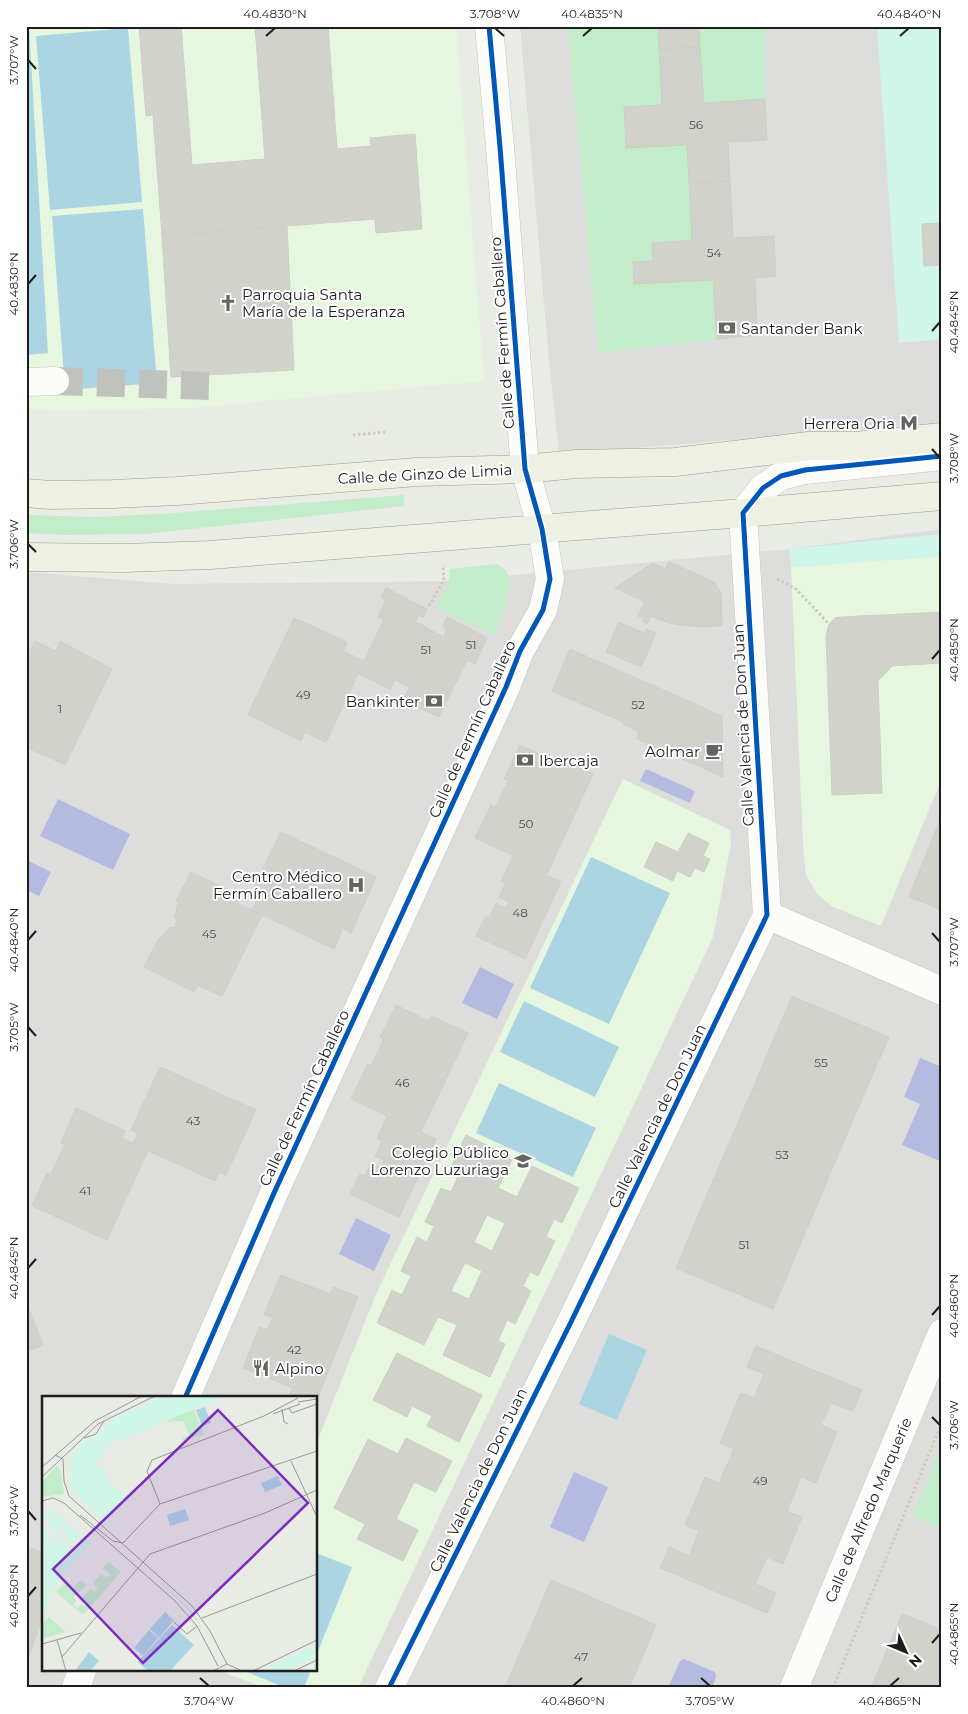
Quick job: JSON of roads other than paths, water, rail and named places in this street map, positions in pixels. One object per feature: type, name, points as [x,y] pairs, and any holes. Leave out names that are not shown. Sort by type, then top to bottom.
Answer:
[{"type":"main road","name":"Calle de Ginzo de Limia","points":[[26,493],[50,495],[177,491],[416,472],[576,464],[688,461],[809,446],[856,446],[942,437]]},
{"type":"main road","points":[[26,557],[125,558],[210,555],[942,496]]},
{"type":"street","name":"Calle de Fermín Caballero","points":[[186,1396],[274,1193],[506,687],[520,651],[543,610],[550,579],[542,529],[525,468],[489,26]]},
{"type":"street","points":[[26,382],[55,381]]},
{"type":"street","points":[[743,513],[763,488],[781,476],[805,470],[942,456]]},
{"type":"street","name":"Calle Valencia de Don Juan","points":[[389,1688],[571,1322],[767,915],[743,513]]},
{"type":"street","points":[[767,915],[942,991]]},
{"type":"street","name":"Calle de Alfredo Marqueríe","points":[[794,1688],[942,1333]]},
{"type":"street","points":[[76,1688],[81,1672]]},
{"type":"tunnel","points":[[55,381],[211,386]]},
{"type":"place","name":"Parroquia Santa María de la Esperanza","points":[[228,303]]},
{"type":"place","name":"Santander Bank","points":[[727,328]]},
{"type":"place","name":"Herrera Oria","points":[[909,423]]},
{"type":"place","name":"Bankinter","points":[[434,701]]},
{"type":"place","name":"Aolmar","points":[[714,751]]},
{"type":"place","name":"Ibercaja","points":[[525,760]]},
{"type":"place","name":"Centro Médico Fermín Caballero","points":[[356,885]]},
{"type":"place","name":"Colegio Público Lorenzo Luzuriaga","points":[[523,1161]]},
{"type":"place","name":"Alpino","points":[[261,1368]]}]
